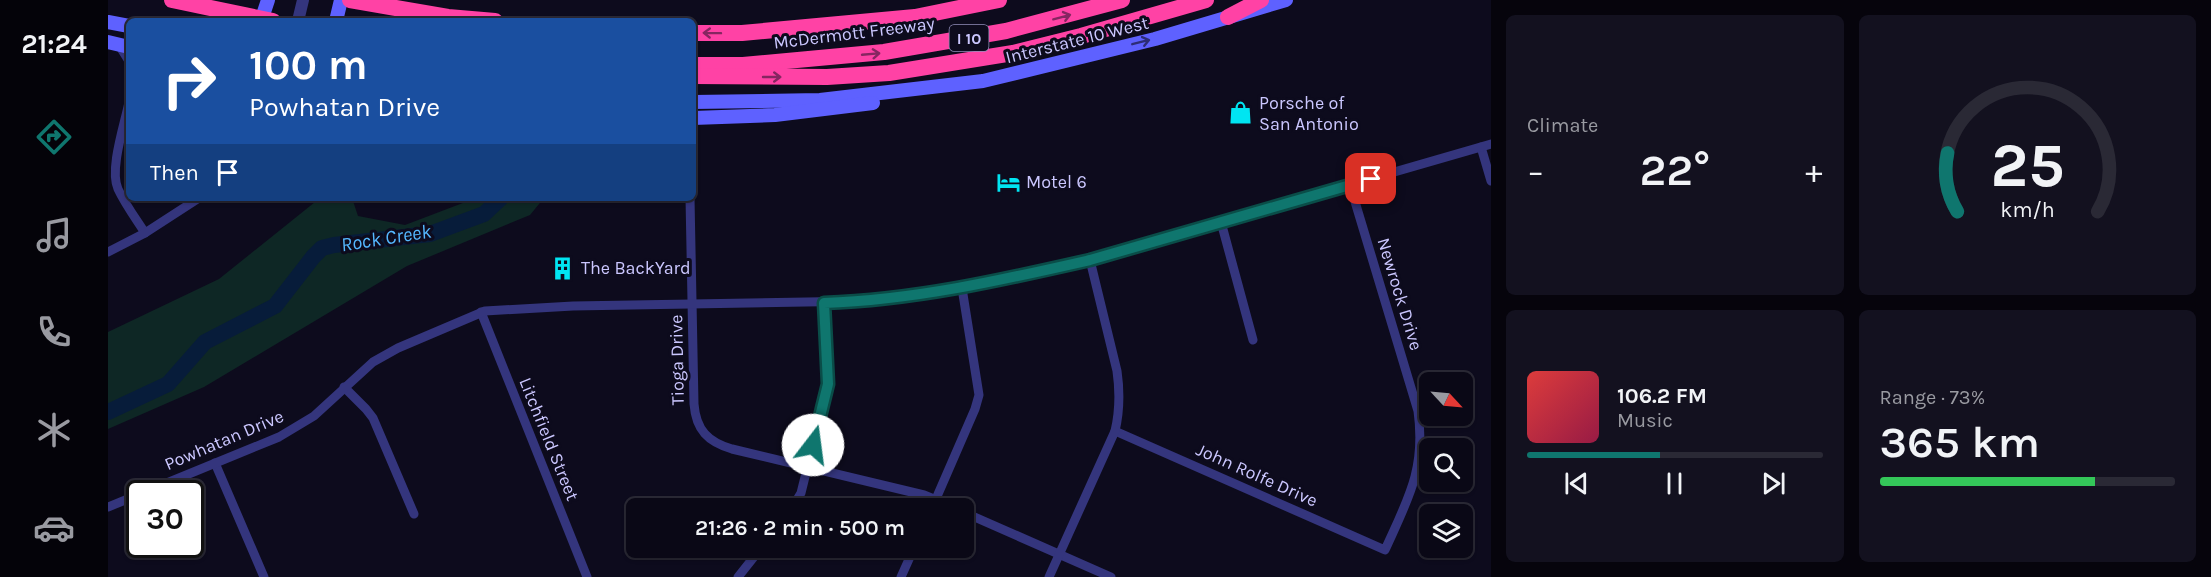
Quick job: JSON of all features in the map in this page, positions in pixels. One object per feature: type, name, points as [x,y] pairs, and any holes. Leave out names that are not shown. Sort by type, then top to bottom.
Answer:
[{"type":"highway","points":[[172,0],[259,18]]},
{"type":"highway","points":[[350,0],[460,18]]},
{"type":"highway","name":"McDermott Freeway","points":[[696,33],[742,33],[904,19],[999,0]]},
{"type":"highway","name":"McDermott Freeway","points":[[696,65],[743,65],[884,52],[1006,31],[1122,0]]},
{"type":"highway","points":[[696,76],[827,77],[889,73],[1013,53],[1082,36],[1206,0]]},
{"type":"highway","points":[[1228,17],[1261,0]]},
{"type":"main road","points":[[262,18],[268,0]]},
{"type":"main road","points":[[337,18],[341,0]]},
{"type":"main road","name":"Interstate 10 West","points":[[696,102],[820,100],[983,81],[1155,39],[1286,0]]},
{"type":"main road","points":[[108,22],[126,25]]},
{"type":"main road","points":[[696,118],[775,115],[847,107],[937,93],[983,81]]},
{"type":"street","points":[[299,18],[303,0]]},
{"type":"street","points":[[126,116],[116,163],[117,188],[145,233]]},
{"type":"street","name":"Powhatan Drive","points":[[174,480],[297,427],[314,416],[373,362],[398,348],[481,312],[513,308],[865,301],[962,288],[1090,260],[1491,144]]},
{"type":"street","points":[[1481,147],[1491,181]]},
{"type":"street","name":"Newrock Drive","points":[[1350,185],[1418,411],[1420,427],[1421,443],[1417,475],[1385,550]]},
{"type":"street","points":[[108,252],[145,233],[194,201]]},
{"type":"street","name":"Tioga Drive","points":[[690,201],[694,404],[700,430],[712,440],[727,447],[924,495],[927,498]]},
{"type":"street","points":[[1221,222],[1253,340]]},
{"type":"street","points":[[1049,577],[1115,431],[1119,414],[1120,387],[1090,260]]},
{"type":"street","points":[[937,498],[979,395],[962,288]]},
{"type":"street","points":[[798,498],[828,384],[824,303]]},
{"type":"street","name":"Litchfield Street","points":[[481,312],[587,577]]},
{"type":"street","points":[[344,387],[373,418],[414,514]]},
{"type":"street","name":"John Rolfe Drive","points":[[1115,431],[1385,550]]},
{"type":"street","points":[[215,463],[264,577]]},
{"type":"street","name":"Powhatan Drive","points":[[108,507],[126,500]]},
{"type":"street","points":[[974,517],[1111,577]]},
{"type":"street","points":[[738,577],[753,558]]},
{"type":"street","points":[[901,577],[910,558]]},
{"type":"green space","points":[[316,201],[353,201],[358,216],[405,225],[468,201],[542,201],[530,215],[407,266],[204,387],[108,429],[108,332],[219,279]]},
{"type":"waterway","name":"Rock Creek","points":[[108,412],[168,384],[205,342],[275,306],[322,248],[430,234],[484,214],[498,201]]},
{"type":"place","name":"Porsche of San Antonio","points":[[1241,113]]},
{"type":"place","name":"Motel 6","points":[[1008,182]]},
{"type":"place","name":"The BackYard","points":[[563,268]]},
{"type":"route","points":[[813,445],[828,384],[824,303],[927,294],[1014,278],[1090,260],[1371,179]]}]
